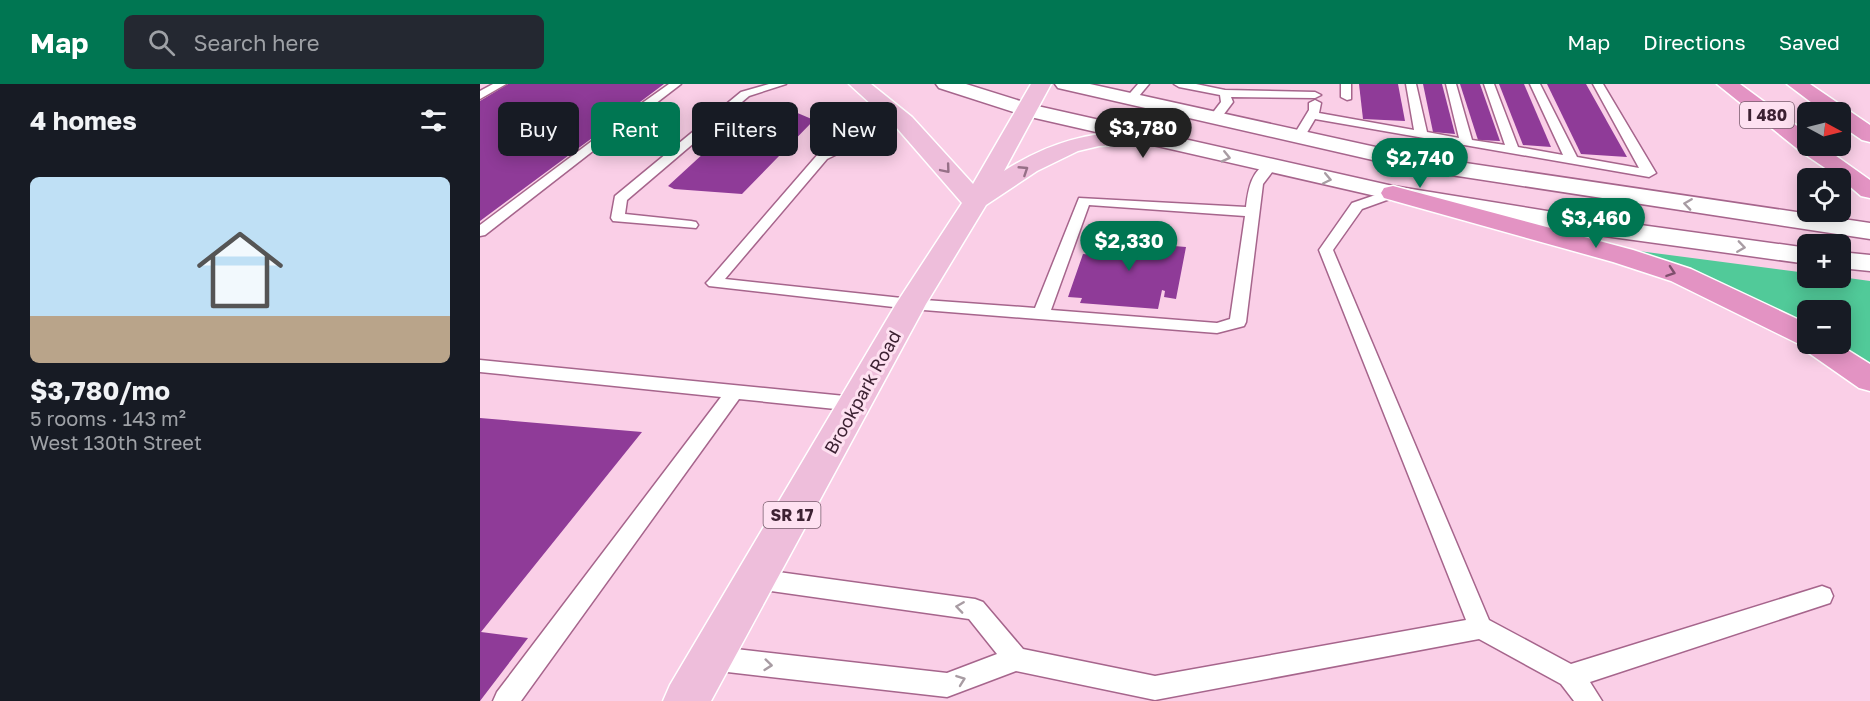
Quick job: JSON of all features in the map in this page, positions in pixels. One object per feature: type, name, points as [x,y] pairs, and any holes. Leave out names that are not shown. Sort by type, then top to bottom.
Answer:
[{"type":"highway","name":"I 480","points":[[1727,84],[1797,137]]},
{"type":"highway","name":"I 480","points":[[1797,84],[1822,102]]},
{"type":"highway","name":"I 480","points":[[1851,122],[1870,135]]},
{"type":"highway","name":"I 480","points":[[1823,156],[1870,192]]},
{"type":"highway","points":[[1393,193],[1651,265],[1718,291],[1797,331]]},
{"type":"highway","points":[[1832,354],[1870,380]]},
{"type":"main road","points":[[859,84],[903,122],[975,202],[1038,160],[1082,142],[1111,138],[1144,138]]},
{"type":"main road","points":[[946,84],[1026,110],[1393,193],[1590,226],[1797,254]]},
{"type":"main road","name":"Brookpark Road","points":[[686,701],[911,304],[975,202],[1041,84]]},
{"type":"main road","points":[[1065,84],[1412,162],[1870,231]]},
{"type":"main road","points":[[1270,167],[1298,138]]},
{"type":"main road","points":[[1393,193],[1412,162]]},
{"type":"main road","points":[[1851,261],[1870,263]]},
{"type":"lane","points":[[480,96],[501,84]]},
{"type":"lane","points":[[480,232],[616,127],[676,84]]},
{"type":"lane","points":[[692,225],[618,218],[620,199],[745,94],[782,84]]},
{"type":"lane","points":[[1130,100],[1144,84]]},
{"type":"lane","points":[[1181,84],[1225,93],[1316,89],[1315,110],[1298,138]]},
{"type":"lane","points":[[1346,84],[1347,98]]},
{"type":"lane","points":[[1411,84],[1421,135]]},
{"type":"lane","points":[[1451,84],[1467,143]]},
{"type":"lane","points":[[1489,84],[1513,150]]},
{"type":"lane","points":[[1535,84],[1572,160]]},
{"type":"lane","points":[[1313,115],[1649,173],[1598,84]]},
{"type":"lane","points":[[1214,119],[1227,102],[1225,93]]},
{"type":"lane","points":[[903,122],[864,136],[823,156],[714,283],[911,304],[1217,328],[1238,322],[1256,183],[1270,167]]},
{"type":"lane","points":[[1393,193],[1357,206],[1326,249],[1482,628],[1570,676],[1589,701]]},
{"type":"lane","points":[[1041,314],[1084,201],[1252,212]]},
{"type":"lane","points":[[480,366],[855,404]]},
{"type":"lane","points":[[507,701],[734,392]]},
{"type":"lane","points":[[756,579],[975,609],[1016,659]]},
{"type":"lane","points":[[1570,676],[1822,596]]},
{"type":"lane","points":[[710,658],[947,685],[1016,659],[1154,695],[1482,628]]},
{"type":"green space","points":[[1631,250],[1797,272],[1797,288],[1851,288],[1851,278],[1870,281],[1870,367],[1850,354],[1851,300],[1797,300],[1797,322],[1764,304],[1676,266]]},
{"type":"building","points":[[508,84],[664,84],[640,102],[591,102],[591,139],[579,148],[579,102],[498,102],[498,156],[568,156],[480,221],[480,101]]},
{"type":"building","points":[[1359,84],[1398,84],[1405,121],[1363,119]]},
{"type":"building","points":[[1423,84],[1442,84],[1455,134],[1433,132]]},
{"type":"building","points":[[1460,84],[1480,84],[1500,141],[1478,140]]},
{"type":"building","points":[[1499,84],[1524,84],[1551,147],[1523,145]]},
{"type":"building","points":[[1547,84],[1586,84],[1627,157],[1581,154]]},
{"type":"building","points":[[798,113],[810,118],[810,124],[798,136]]},
{"type":"building","points":[[701,156],[779,156],[742,194],[674,189],[668,186]]},
{"type":"building","points":[[1100,233],[1176,238],[1174,246],[1186,247],[1176,299],[1164,297],[1165,291],[1162,290],[1158,309],[1080,303],[1082,298],[1068,297],[1083,254],[1097,255],[1098,253],[1094,253]]},
{"type":"building","points":[[480,418],[642,432],[481,632],[528,638],[480,701]]}]
